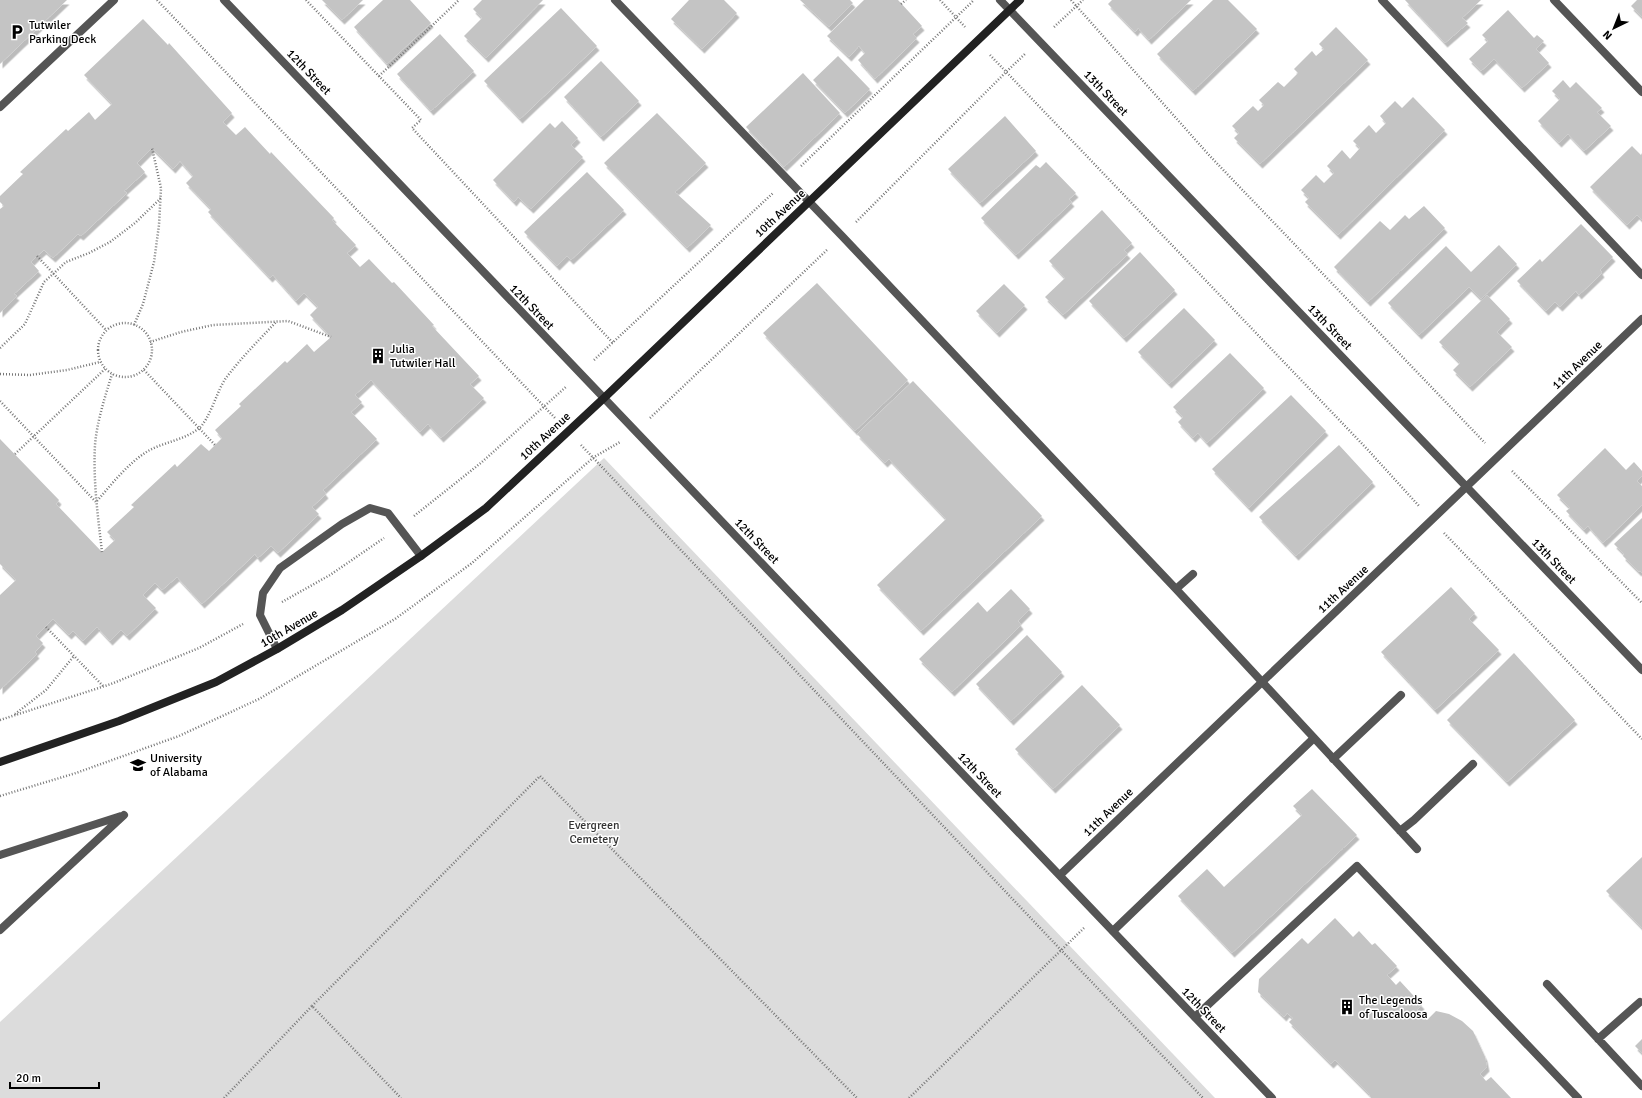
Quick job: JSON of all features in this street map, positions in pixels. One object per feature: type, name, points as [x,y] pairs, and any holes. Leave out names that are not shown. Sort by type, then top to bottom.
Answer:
[{"type":"main road","name":"10th Avenue","points":[[0,762],[119,721],[209,685],[277,649],[342,610],[421,556],[486,508],[604,398],[909,105],[978,42],[1020,0]]},
{"type":"street","points":[[0,107],[114,0]]},
{"type":"street","name":"12th Street","points":[[224,0],[579,374],[636,431],[1272,1098]]},
{"type":"street","points":[[615,0],[842,236],[1176,590],[1417,849]]},
{"type":"street","name":"13th Street","points":[[1000,0],[1642,670]]},
{"type":"street","points":[[1382,0],[1642,276]]},
{"type":"street","points":[[1554,0],[1642,92]]},
{"type":"street","name":"11th Avenue","points":[[1060,875],[1642,319]]},
{"type":"street","points":[[277,649],[260,615],[263,593],[280,568],[342,524],[370,508],[388,513],[421,556]]},
{"type":"street","points":[[1176,590],[1193,574]]},
{"type":"street","points":[[1334,759],[1401,695]]},
{"type":"street","points":[[1113,931],[1314,738]]},
{"type":"street","points":[[1400,831],[1414,820],[1473,764]]},
{"type":"street","points":[[0,855],[124,815],[0,930]]},
{"type":"street","points":[[1195,1017],[1357,866],[1578,1098]]},
{"type":"street","points":[[1547,984],[1642,1086]]},
{"type":"street","points":[[1598,1039],[1640,1002]]},
{"type":"path","points":[[157,0],[1203,1098]]},
{"type":"path","points":[[306,0],[421,120],[412,128],[613,343]]},
{"type":"path","points":[[379,76],[459,0]]},
{"type":"path","points":[[901,4],[906,0]]},
{"type":"path","points":[[940,0],[956,17]]},
{"type":"path","points":[[0,720],[104,687],[200,648],[330,575],[400,527],[482,462],[613,343],[974,0]]},
{"type":"path","points":[[1071,0],[1208,154],[1498,457],[1642,603]]},
{"type":"path","points":[[604,452],[636,431],[842,236],[1006,72],[1083,0]]},
{"type":"path","points":[[1006,72],[1368,450],[1432,521],[1642,739]]},
{"type":"path","points":[[134,325],[143,304],[154,262],[159,225],[161,188],[152,148]]},
{"type":"path","points":[[0,348],[25,324],[44,282],[66,262],[89,253],[110,242],[135,223],[161,198]]},
{"type":"path","points":[[37,256],[106,330]]},
{"type":"path","points":[[150,342],[181,332],[213,325],[288,321],[331,336]]},
{"type":"path","points":[[96,502],[126,469],[148,451],[174,441],[199,428],[213,407],[225,380],[243,356],[276,322]]},
{"type":"path","points":[[124,323],[134,325],[147,335],[150,342],[150,358],[144,370],[137,375],[120,377],[105,369],[100,362],[98,345],[106,330],[114,325],[124,323]]},
{"type":"path","points":[[0,374],[30,375],[67,370],[100,362]]},
{"type":"path","points":[[15,454],[105,369]]},
{"type":"path","points":[[144,370],[215,445]]},
{"type":"path","points":[[102,552],[96,502],[95,445],[102,406],[112,374]]},
{"type":"path","points":[[0,401],[96,502]]},
{"type":"path","points":[[46,627],[104,687]]},
{"type":"path","points":[[12,716],[46,690],[74,656]]},
{"type":"path","points":[[224,1098],[312,1006],[540,776],[857,1098]]},
{"type":"path","points":[[909,1098],[1097,915]]},
{"type":"path","points":[[312,1006],[401,1098]]},
{"type":"green space","name":"Evergreen Cemetery","points":[[604,458],[1215,1098],[0,1098],[0,1022]]},
{"type":"building","name":"Tutwiler Parking Deck","points":[[0,0],[67,0],[0,64]]},
{"type":"building","points":[[322,0],[363,0],[342,20]]},
{"type":"building","points":[[383,0],[410,0],[431,23],[387,64],[354,27]]},
{"type":"building","points":[[482,0],[543,0],[486,58],[464,36],[482,18],[473,9]]},
{"type":"building","points":[[689,0],[724,0],[737,13],[702,49],[671,19]]},
{"type":"building","points":[[800,0],[850,0],[853,3],[829,27]]},
{"type":"building","points":[[864,0],[898,0],[922,26],[913,34],[917,38],[875,79],[858,60],[865,53],[859,46],[849,57],[827,36]]},
{"type":"building","points":[[1112,0],[1191,0],[1149,40],[1138,28],[1135,32],[1108,4]]},
{"type":"building","points":[[1213,0],[1228,0],[1257,29],[1193,91],[1157,54]]},
{"type":"building","points":[[1405,0],[1481,0],[1462,18],[1468,23],[1445,43]]},
{"type":"building","points":[[1637,0],[1642,0],[1642,17],[1631,6]]},
{"type":"building","points":[[561,8],[597,46],[520,119],[484,81]]},
{"type":"building","points":[[1508,10],[1534,38],[1537,35],[1544,41],[1536,49],[1549,63],[1522,88],[1494,59],[1481,71],[1469,59],[1488,41],[1482,35]]},
{"type":"building","name":"Julia Tutwiler Hall","points":[[143,19],[168,45],[169,43],[232,113],[223,122],[236,135],[245,127],[334,218],[332,220],[356,245],[347,253],[360,267],[369,259],[392,283],[394,282],[434,325],[432,326],[479,376],[470,384],[484,398],[441,438],[428,424],[420,432],[371,380],[355,395],[362,402],[351,412],[377,439],[323,490],[326,494],[312,507],[319,514],[278,553],[271,546],[258,558],[255,554],[202,604],[177,577],[162,590],[155,583],[143,595],[156,608],[127,636],[121,630],[110,641],[97,627],[83,641],[73,631],[69,635],[53,619],[36,636],[43,643],[35,652],[37,654],[0,690],[0,595],[16,580],[0,564],[0,439],[59,500],[56,504],[102,552],[115,540],[107,532],[134,507],[131,505],[175,464],[177,467],[201,444],[209,451],[222,438],[215,430],[241,406],[239,404],[285,361],[287,363],[307,344],[314,352],[331,337],[310,315],[318,307],[304,293],[296,301],[273,275],[270,278],[208,212],[211,209],[186,183],[193,176],[180,161],[173,169],[152,148],[137,163],[145,172],[124,191],[127,193],[81,236],[78,234],[53,258],[44,250],[37,256],[31,262],[39,271],[14,294],[17,296],[0,313],[0,209],[4,206],[0,202],[0,196],[23,174],[20,172],[66,129],[68,131],[89,112],[95,120],[112,104],[84,75]]},
{"type":"building","points":[[1336,27],[1368,60],[1260,164],[1234,138],[1239,133],[1232,126],[1253,106],[1258,111],[1264,105],[1259,100],[1278,82],[1284,87],[1298,73],[1294,69],[1312,51],[1316,56],[1324,49],[1319,44]]},
{"type":"building","points":[[440,34],[474,71],[431,111],[397,74]]},
{"type":"building","points":[[838,56],[870,89],[845,113],[813,80]]},
{"type":"building","points":[[601,61],[639,101],[601,137],[564,97]]},
{"type":"building","points":[[803,73],[840,113],[784,167],[746,127]]},
{"type":"building","points":[[1563,80],[1570,88],[1576,82],[1602,108],[1597,112],[1611,126],[1584,151],[1568,134],[1559,143],[1538,121],[1560,99],[1552,91]]},
{"type":"building","points":[[1413,97],[1445,130],[1338,235],[1305,202],[1309,198],[1301,190],[1316,175],[1324,183],[1334,173],[1327,166],[1342,150],[1350,159],[1360,148],[1353,141],[1369,125],[1376,133],[1386,123],[1380,116],[1395,101],[1402,108]]},
{"type":"building","points":[[657,113],[706,163],[675,192],[711,225],[687,248],[604,163]]},
{"type":"building","points":[[1005,116],[1036,151],[980,203],[948,169]]},
{"type":"building","points":[[562,121],[578,138],[571,145],[583,157],[531,209],[518,197],[514,202],[493,180],[550,123],[555,128]]},
{"type":"building","points":[[1632,146],[1641,155],[1642,153],[1642,220],[1637,215],[1627,225],[1590,187]]},
{"type":"building","points":[[1046,162],[1076,193],[1069,199],[1072,202],[1016,255],[981,218],[1036,165],[1040,168]]},
{"type":"building","points":[[587,172],[624,210],[571,260],[567,256],[557,266],[524,232]]},
{"type":"building","points":[[1424,206],[1445,228],[1368,302],[1334,267],[1380,221],[1390,230],[1405,215],[1409,219]]},
{"type":"building","points":[[1102,210],[1132,243],[1124,250],[1128,254],[1063,315],[1045,297],[1065,278],[1049,261]]},
{"type":"building","points":[[1581,224],[1613,257],[1600,270],[1602,273],[1579,295],[1576,291],[1560,307],[1555,302],[1546,311],[1517,281],[1540,259],[1542,262]]},
{"type":"building","points":[[1499,245],[1517,264],[1481,299],[1469,287],[1419,335],[1388,303],[1446,246],[1471,272]]},
{"type":"building","points":[[1140,252],[1175,290],[1124,338],[1089,301]]},
{"type":"building","points":[[817,283],[908,380],[855,431],[763,333]]},
{"type":"building","points":[[1004,284],[1025,305],[997,333],[976,311]]},
{"type":"building","points":[[1487,295],[1510,319],[1497,332],[1512,347],[1470,387],[1453,370],[1460,363],[1439,342]]},
{"type":"building","points":[[1184,308],[1215,340],[1169,384],[1138,352]]},
{"type":"building","points":[[1230,353],[1264,388],[1207,443],[1198,433],[1193,438],[1178,422],[1183,417],[1173,407]]},
{"type":"building","points":[[913,381],[1042,516],[921,631],[877,585],[946,519],[889,459],[885,463],[857,434]]},
{"type":"building","points":[[1291,395],[1326,431],[1249,508],[1212,469]]},
{"type":"building","points":[[1339,445],[1373,482],[1296,556],[1259,517]]},
{"type":"building","points":[[1605,448],[1626,470],[1634,462],[1642,471],[1642,476],[1637,481],[1642,486],[1642,505],[1603,543],[1588,526],[1584,530],[1566,511],[1570,508],[1557,495]]},
{"type":"building","points":[[1642,518],[1642,573],[1640,571],[1639,572],[1623,556],[1624,554],[1614,544]]},
{"type":"building","points":[[1451,587],[1475,613],[1469,619],[1499,650],[1435,710],[1381,652]]},
{"type":"building","points":[[1011,589],[1030,609],[1018,621],[1021,625],[952,692],[919,659],[978,602],[987,612]]},
{"type":"building","points":[[1027,635],[1062,672],[1011,721],[976,684]]},
{"type":"building","points":[[1514,653],[1575,720],[1507,782],[1447,720]]},
{"type":"building","points":[[1082,685],[1120,725],[1053,789],[1015,749]]},
{"type":"building","points":[[1312,789],[1357,835],[1232,953],[1178,896],[1207,869],[1224,887],[1302,815],[1293,806]]},
{"type":"building","points":[[1642,857],[1642,928],[1606,891]]},
{"type":"building","name":"The Legends of Tuscaloosa","points":[[1335,918],[1353,937],[1359,931],[1372,945],[1375,943],[1397,966],[1387,975],[1396,985],[1400,981],[1422,1005],[1417,1010],[1427,1020],[1436,1011],[1449,1014],[1462,1021],[1473,1031],[1485,1057],[1487,1067],[1480,1074],[1486,1081],[1491,1077],[1511,1098],[1371,1098],[1369,1094],[1335,1060],[1331,1064],[1289,1022],[1293,1018],[1287,1013],[1284,1017],[1258,992],[1259,979],[1302,938],[1308,944]]},
{"type":"building","points":[[1642,1039],[1642,1053],[1635,1046]]},
{"type":"place","name":"Tutwiler Parking Deck","points":[[17,32]]},
{"type":"place","name":"Julia Tutwiler Hall","points":[[378,356]]},
{"type":"place","name":"University of Alabama","points":[[138,765]]},
{"type":"place","name":"The Legends of Tuscaloosa","points":[[1347,1007]]}]
